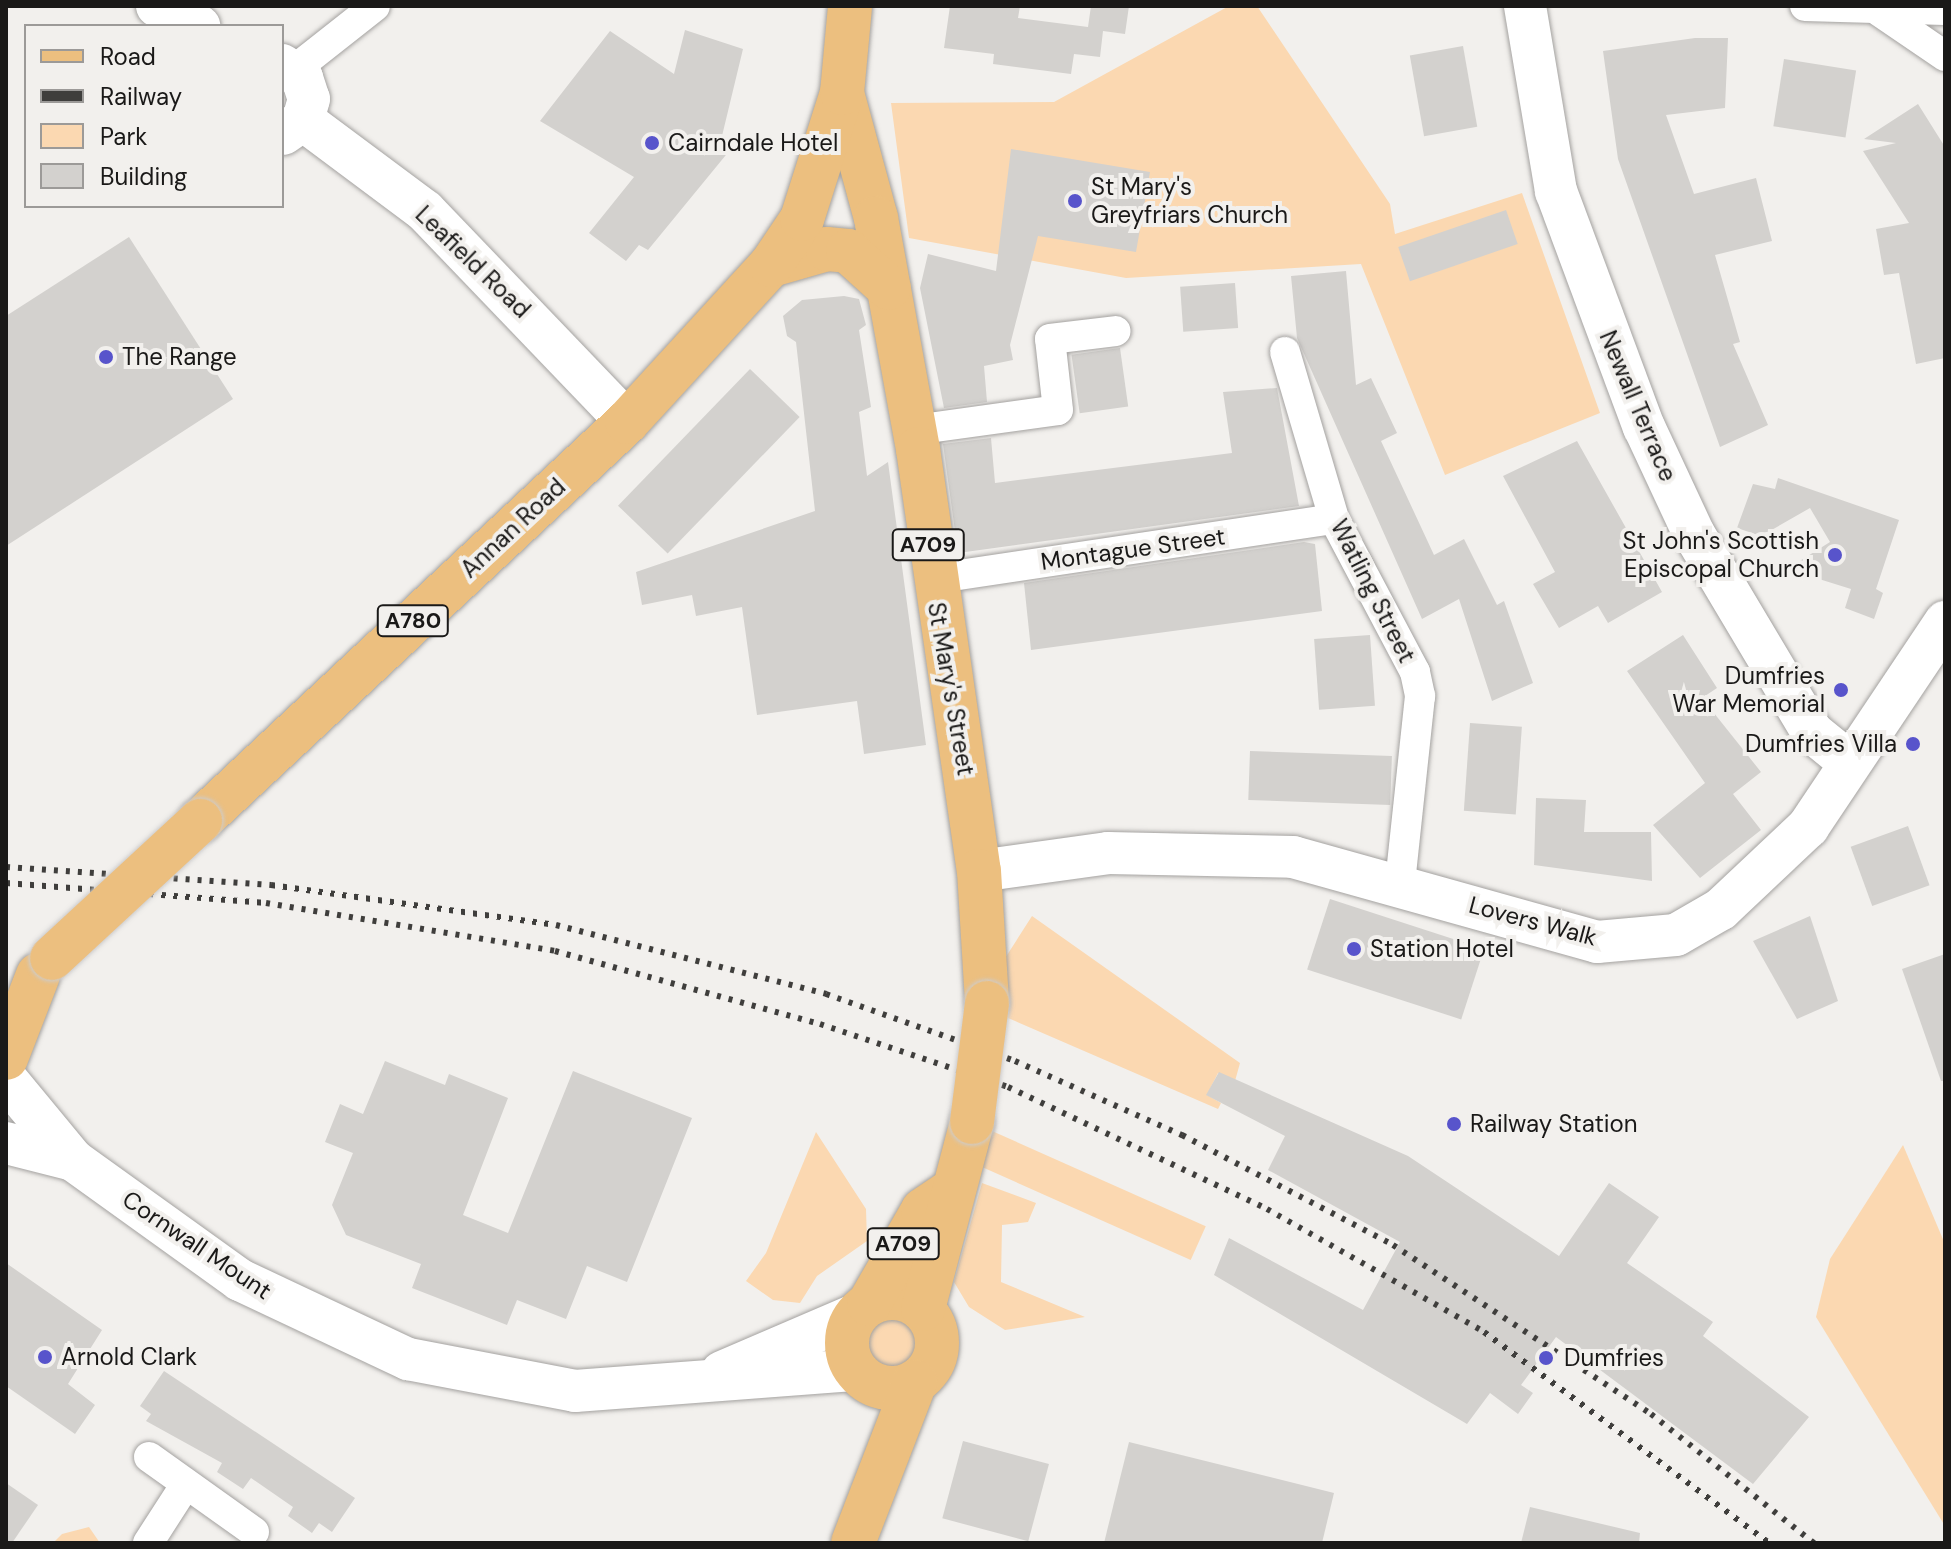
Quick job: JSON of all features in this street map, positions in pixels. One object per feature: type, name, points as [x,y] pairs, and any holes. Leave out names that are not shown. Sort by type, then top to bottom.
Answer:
[{"type":"main road","name":"A780","points":[[842,93],[850,6]]},
{"type":"main road","name":"Annan Road","points":[[6,1058],[32,977],[627,422],[771,265],[802,219],[842,93]]},
{"type":"main road","name":"St Mary's Street","points":[[842,93],[889,288],[914,430],[932,579],[979,871],[987,1003],[972,1122],[948,1193],[950,1227],[923,1309]]},
{"type":"main road","points":[[771,265],[827,249],[848,251],[889,288]]},
{"type":"main road","name":"A709","points":[[863,1309],[923,1210],[948,1193]]},
{"type":"main road","points":[[853,1543],[879,1461],[907,1415],[915,1382],[937,1349],[923,1309],[897,1297],[863,1309],[847,1342],[862,1376],[879,1461]]},
{"type":"main road","points":[[862,1376],[891,1388],[915,1382]]},
{"type":"street","points":[[157,6],[195,24]]},
{"type":"street","points":[[292,127],[307,88],[288,68],[375,6]]},
{"type":"street","name":"Newall Terrace","points":[[1525,6],[1556,191],[1644,427],[1694,534],[1812,732],[1849,762]]},
{"type":"street","points":[[1805,6],[1945,10]]},
{"type":"street","points":[[1874,8],[1945,56]]},
{"type":"street","name":"Leafield Road","points":[[292,127],[425,211],[627,422]]},
{"type":"street","points":[[914,430],[1058,410],[1050,339],[1116,331]]},
{"type":"street","name":"Watling Street","points":[[1285,352],[1334,519],[1385,608],[1420,696],[1400,884]]},
{"type":"street","name":"Montague Street","points":[[932,579],[1334,519]]},
{"type":"street","name":"Lovers Walk","points":[[979,871],[1108,853],[1293,857],[1400,884],[1597,942],[1676,935],[1767,870],[1808,827],[1945,622]]},
{"type":"street","name":"Cornwall Mount","points":[[6,1079],[73,1160],[240,1280],[408,1359],[575,1391],[698,1382],[862,1376]]},
{"type":"street","name":"Cornwall Mount","points":[[6,1143],[73,1160]]},
{"type":"street","name":"Cornwall Mount","points":[[698,1382],[863,1309]]},
{"type":"street","points":[[149,1457],[254,1532]]},
{"type":"street","points":[[148,1543],[186,1484]]},
{"type":"green space","points":[[1229,6],[1257,6],[1390,204],[1395,234],[1522,193],[1600,413],[1445,475],[1361,264],[1126,278],[909,238],[891,103],[1054,102]]},
{"type":"green space","points":[[1032,916],[1240,1063],[1235,1081],[1218,1073],[1207,1095],[1221,1103],[1218,1109],[1008,1018],[1002,963]]},
{"type":"green space","points":[[992,1131],[1206,1226],[1191,1260],[977,1165]]},
{"type":"green space","points":[[816,1132],[866,1209],[867,1241],[817,1276],[800,1303],[773,1300],[746,1281],[766,1253]]},
{"type":"green space","points":[[1903,1145],[1945,1244],[1945,1526],[1816,1317],[1830,1259]]},
{"type":"green space","points":[[982,1183],[1036,1203],[1028,1222],[1002,1225],[1001,1282],[1085,1317],[1005,1330],[969,1307],[954,1282]]},
{"type":"green space","points":[[893,1312],[911,1318],[919,1326],[925,1344],[919,1362],[911,1370],[893,1376],[875,1370],[867,1362],[861,1344],[867,1326],[875,1318]]},
{"type":"green space","points":[[89,1527],[100,1543],[53,1543],[62,1534]]},
{"type":"building","points":[[950,6],[1020,6],[1018,18],[1088,27],[1091,6],[1129,6],[1125,34],[1103,31],[1100,57],[1074,54],[1071,74],[993,64],[994,54],[944,48]]},
{"type":"building","name":"Cairndale Hotel","points":[[685,30],[743,49],[722,136],[730,150],[648,250],[639,245],[626,261],[589,233],[634,177],[540,121],[610,31],[674,74]]},
{"type":"building","points":[[1695,38],[1728,38],[1725,108],[1666,115],[1694,194],[1756,178],[1772,241],[1715,255],[1740,342],[1733,344],[1768,425],[1720,447],[1618,159],[1603,51]]},
{"type":"building","points":[[1463,46],[1477,127],[1424,136],[1410,55]]},
{"type":"building","points":[[1784,59],[1856,70],[1845,138],[1773,126]]},
{"type":"building","points":[[1918,104],[1945,147],[1945,358],[1916,364],[1899,273],[1884,275],[1876,229],[1909,223],[1863,151],[1896,143],[1864,139]]},
{"type":"building","points":[[1011,149],[1150,172],[1136,252],[1038,236],[1010,345],[1013,360],[984,366],[987,402],[944,408],[920,288],[928,254],[996,271]]},
{"type":"building","points":[[1506,210],[1518,244],[1410,281],[1398,247]]},
{"type":"building","name":"The Range","points":[[129,237],[233,399],[6,546],[6,316]]},
{"type":"building","points":[[1346,271],[1356,385],[1371,378],[1397,433],[1381,441],[1434,555],[1464,539],[1497,605],[1504,601],[1533,683],[1492,701],[1459,599],[1422,619],[1297,338],[1291,276]]},
{"type":"building","points":[[1235,283],[1238,328],[1183,332],[1180,287]]},
{"type":"building","points":[[844,296],[859,299],[866,325],[859,330],[871,407],[859,412],[867,476],[888,462],[926,745],[864,754],[857,701],[757,715],[742,607],[696,616],[692,595],[642,605],[636,572],[815,511],[796,342],[787,336],[783,316],[802,300]]},
{"type":"building","points":[[1120,348],[1128,406],[1080,413],[1071,355]]},
{"type":"building","points":[[750,369],[800,417],[668,554],[618,506]]},
{"type":"building","points":[[1277,388],[1299,506],[958,553],[943,444],[991,438],[995,483],[1232,453],[1223,392]]},
{"type":"building","points":[[1577,441],[1662,592],[1608,623],[1598,606],[1559,628],[1533,584],[1555,572],[1503,476]]},
{"type":"building","name":"St John's Scottish Episcopal Church","points":[[1778,478],[1899,520],[1876,589],[1883,593],[1874,619],[1845,608],[1851,589],[1787,569],[1830,542],[1810,508],[1761,536],[1737,528],[1753,484],[1775,489]]},
{"type":"building","points":[[1304,542],[1315,544],[1322,611],[1031,650],[1024,583]]},
{"type":"building","points":[[1370,635],[1375,706],[1319,710],[1314,639]]},
{"type":"building","points":[[1683,635],[1717,688],[1702,698],[1761,772],[1733,794],[1761,830],[1700,878],[1653,825],[1705,783],[1627,671]]},
{"type":"building","points":[[1470,723],[1522,727],[1516,814],[1464,811]]},
{"type":"building","points":[[1250,751],[1392,756],[1390,805],[1248,800]]},
{"type":"building","points":[[1536,798],[1586,800],[1584,832],[1651,832],[1652,881],[1534,865]]},
{"type":"building","points":[[1908,826],[1930,885],[1872,906],[1851,847]]},
{"type":"building","points":[[1330,899],[1484,949],[1461,1019],[1307,969]]},
{"type":"building","points":[[1810,916],[1838,1001],[1797,1019],[1753,941]]},
{"type":"building","points":[[1945,954],[1945,1081],[1941,1081],[1902,969]]},
{"type":"building","points":[[385,1061],[445,1085],[449,1074],[508,1098],[463,1215],[508,1233],[573,1071],[692,1118],[627,1282],[587,1266],[566,1319],[517,1300],[507,1325],[412,1288],[421,1264],[346,1235],[332,1205],[353,1153],[325,1142],[340,1104],[363,1114]]},
{"type":"building","points":[[1219,1072],[1408,1156],[1559,1256],[1609,1183],[1659,1217],[1627,1263],[1713,1322],[1703,1336],[1809,1417],[1753,1484],[1556,1337],[1521,1385],[1533,1393],[1518,1414],[1490,1393],[1467,1424],[1214,1275],[1229,1238],[1363,1310],[1400,1242],[1268,1170],[1285,1136],[1206,1095]]},
{"type":"building","name":"Arnold Clark","points":[[6,1263],[102,1330],[68,1384],[95,1405],[75,1434],[6,1386]]},
{"type":"building","points":[[164,1371],[355,1498],[332,1532],[319,1523],[312,1533],[288,1516],[293,1507],[251,1478],[243,1489],[217,1472],[222,1463],[146,1421],[151,1414],[140,1406]]},
{"type":"building","points":[[963,1441],[1049,1464],[1028,1541],[942,1518]]},
{"type":"building","points":[[1129,1442],[1334,1493],[1322,1543],[1104,1543]]},
{"type":"building","points":[[6,1483],[38,1505],[12,1543],[6,1543]]},
{"type":"building","points":[[1530,1507],[1640,1533],[1639,1543],[1521,1543]]},
{"type":"railway","points":[[6,867],[271,885],[556,925],[826,994],[1015,1061],[1182,1135],[1393,1245],[1651,1414],[1814,1543]]},
{"type":"railway","points":[[6,883],[266,903],[555,951],[820,1024],[1008,1087],[1267,1209],[1484,1332],[1769,1543]]},
{"type":"place","name":"Cairndale Hotel","points":[[652,143]]},
{"type":"place","name":"St Mary's Greyfriars Church","points":[[1075,201]]},
{"type":"place","name":"The Range","points":[[106,357]]},
{"type":"place","name":"St John's Scottish Episcopal Church","points":[[1835,555]]},
{"type":"place","name":"Dumfries War Memorial","points":[[1841,690]]},
{"type":"place","name":"Dumfries Villa","points":[[1913,744]]},
{"type":"place","name":"Station Hotel","points":[[1354,949]]},
{"type":"place","name":"Railway Station","points":[[1454,1124]]},
{"type":"place","name":"Arnold Clark","points":[[45,1357]]},
{"type":"place","name":"Dumfries","points":[[1546,1358]]}]
